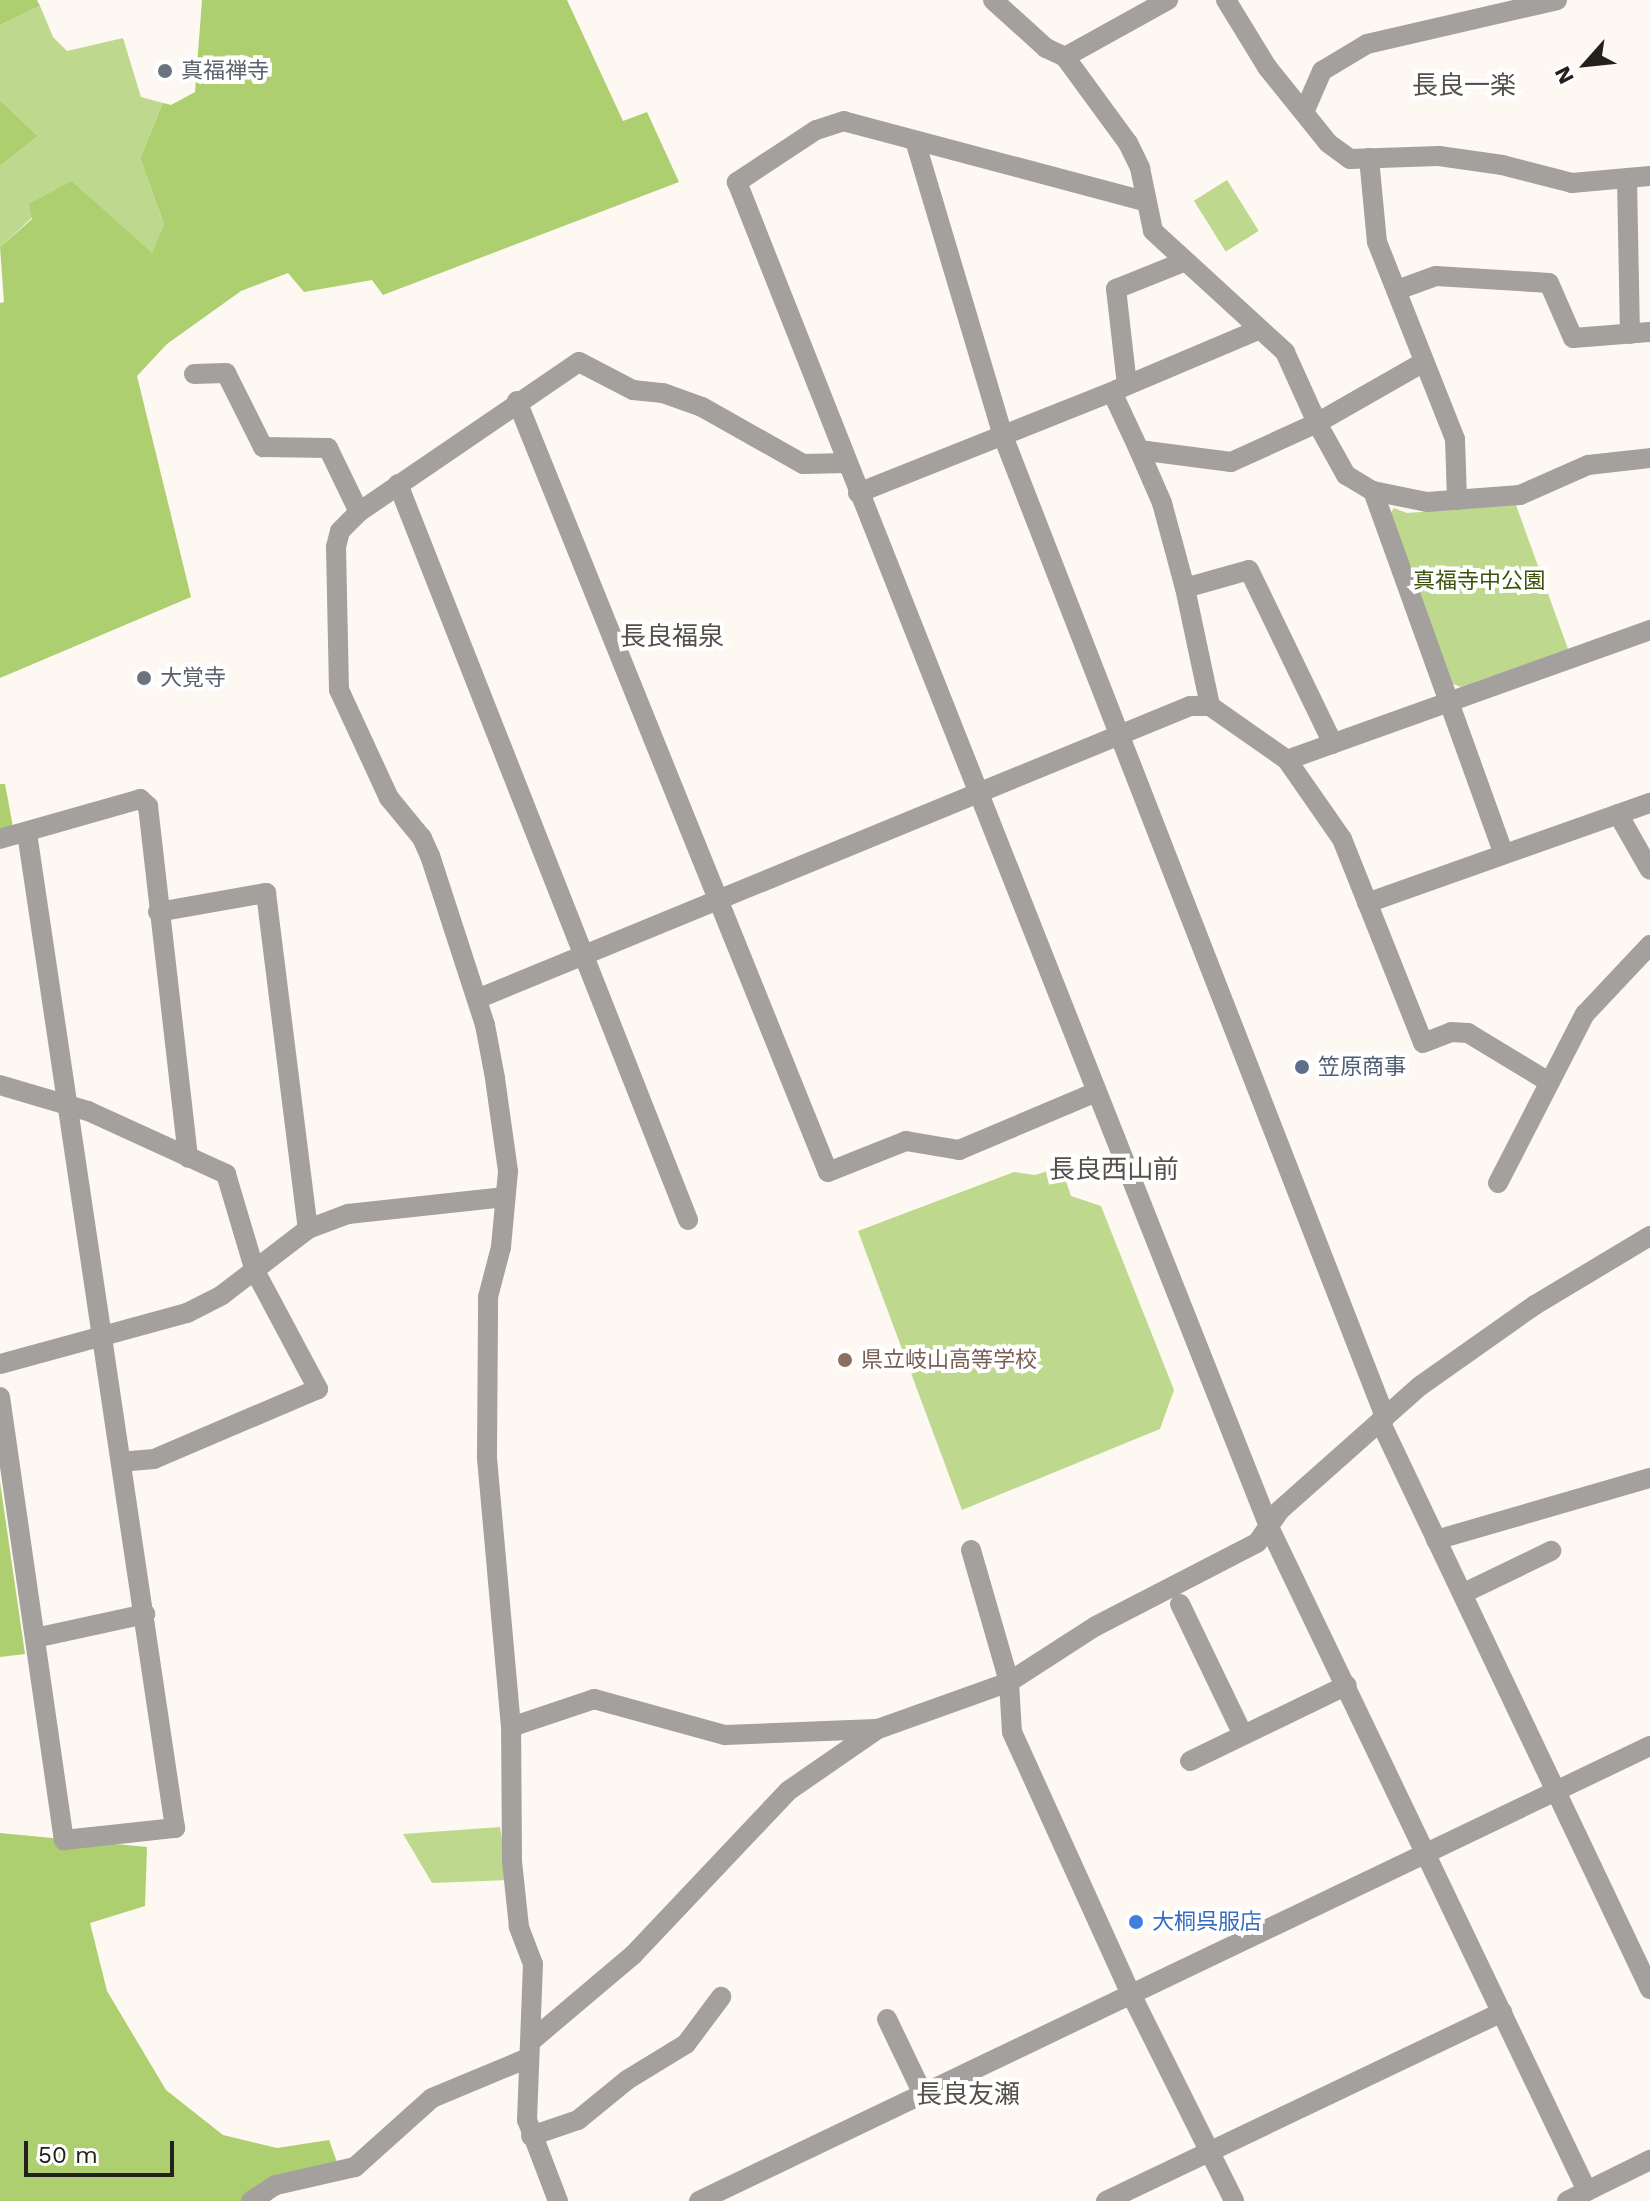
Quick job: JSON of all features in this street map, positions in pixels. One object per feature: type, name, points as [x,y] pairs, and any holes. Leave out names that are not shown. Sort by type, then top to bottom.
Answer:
[{"type":"street","points":[[993,0],[1046,48],[1065,57],[1128,143],[1140,168],[1144,201],[1153,231],[1183,262],[1285,352],[1317,423],[1346,475],[1373,491],[1427,502],[1520,495],[1588,465],[1650,458]]},
{"type":"street","points":[[1065,57],[1134,8],[1168,0]]},
{"type":"street","points":[[1226,0],[1267,67],[1305,110],[1328,143],[1350,159],[1439,156],[1502,165],[1572,183],[1650,176]]},
{"type":"street","points":[[1305,110],[1322,71],[1367,44],[1557,0]]},
{"type":"street","points":[[1144,201],[916,144],[866,123],[829,124],[737,182],[976,795],[1270,1529],[1587,2191]]},
{"type":"street","points":[[916,144],[1003,436],[1382,1419],[1436,1540],[1464,1593],[1650,1989]]},
{"type":"street","points":[[1369,158],[1377,242],[1400,289],[1422,363],[1455,439],[1457,500]]},
{"type":"street","points":[[1400,289],[1436,276],[1549,283],[1573,338],[1640,333],[1627,179]]},
{"type":"street","points":[[1183,262],[1116,289],[1120,388],[1139,450],[1162,503],[1185,588],[1210,706]]},
{"type":"street","points":[[858,493],[1258,330]]},
{"type":"street","points":[[558,2201],[531,2136],[529,2050],[533,1964],[519,1927],[512,1861],[511,1727],[487,1456],[488,1297],[501,1247],[508,1171],[495,1078],[477,999],[422,838],[389,798],[339,690],[333,570],[340,531],[359,512],[517,401],[579,362],[633,390],[663,393],[702,407],[803,464],[847,463]]},
{"type":"street","points":[[1139,450],[1231,462],[1317,423],[1422,363]]},
{"type":"street","points":[[194,374],[226,373],[263,447],[328,448],[359,512]]},
{"type":"street","points":[[517,401],[828,1172],[906,1141],[959,1150],[1096,1092]]},
{"type":"street","points":[[398,484],[688,1220]]},
{"type":"street","points":[[1373,491],[1504,854]]},
{"type":"street","points":[[1185,588],[1249,570],[1333,744]]},
{"type":"street","points":[[1287,760],[1650,630]]},
{"type":"street","points":[[477,999],[1190,706],[1210,706],[1287,760],[1342,839],[1423,1043],[1451,1032],[1468,1033],[1549,1082]]},
{"type":"street","points":[[0,839],[27,833],[38,824],[140,799],[148,806],[188,1158]]},
{"type":"street","points":[[1367,903],[1650,803]]},
{"type":"street","points":[[1618,814],[1650,870]]},
{"type":"street","points":[[0,1397],[64,1840],[175,1828],[105,1331],[27,833]]},
{"type":"street","points":[[158,912],[266,893],[308,1229]]},
{"type":"street","points":[[1498,1183],[1585,1014],[1650,945]]},
{"type":"street","points":[[0,1085],[70,1105],[226,1174],[232,1183],[255,1271],[318,1389],[154,1459],[122,1462]]},
{"type":"street","points":[[0,1364],[105,1331],[187,1313],[255,1271],[308,1229],[348,1214],[505,1197]]},
{"type":"street","points":[[251,2201],[276,2185],[355,2167],[432,2098],[529,2050],[633,1955],[771,1804],[878,1729],[1009,1682],[1096,1626],[1257,1543],[1270,1529],[1279,1511],[1382,1419],[1464,1352],[1650,1236]]},
{"type":"street","points":[[1436,1540],[1650,1478]]},
{"type":"street","points":[[971,1550],[1009,1682],[1012,1732],[1131,1994],[1234,2201]]},
{"type":"street","points":[[1464,1593],[1551,1551]]},
{"type":"street","points":[[1180,1604],[1243,1735]]},
{"type":"street","points":[[35,1638],[145,1614]]},
{"type":"street","points":[[1190,1761],[1347,1685]]},
{"type":"street","points":[[511,1727],[594,1699],[725,1735],[878,1729]]},
{"type":"street","points":[[699,2201],[1650,1746]]},
{"type":"street","points":[[531,2136],[578,2120],[627,2080],[686,2044],[721,1997]]},
{"type":"street","points":[[1106,2201],[1502,2012]]},
{"type":"street","points":[[887,2019],[923,2094]]},
{"type":"street","points":[[1567,2201],[1650,2160]]},
{"type":"green space","points":[[0,0],[37,0],[40,6],[0,25]]},
{"type":"green space","points":[[202,0],[567,0],[623,121],[647,112],[679,182],[383,295],[372,280],[304,292],[288,273],[241,291],[167,344],[137,376],[191,597],[0,678],[0,303],[4,302],[0,247],[32,219],[29,204],[72,181],[152,253],[164,224],[140,158],[163,103],[171,105],[195,92]]},
{"type":"green space","points":[[40,6],[53,37],[67,51],[123,38],[141,97],[163,103],[140,158],[164,224],[152,254],[72,181],[0,247],[0,166],[38,136],[0,100],[0,25]]},
{"type":"green space","points":[[0,100],[38,136],[0,166]]},
{"type":"green space","points":[[1227,180],[1259,231],[1226,252],[1194,201]]},
{"type":"green space","name":"真福寺中公園","points":[[1516,505],[1568,649],[1461,687],[1453,684],[1390,514],[1394,508],[1407,513]]},
{"type":"green space","points":[[0,784],[5,784],[13,827],[0,830]]},
{"type":"green space","points":[[1061,1167],[1071,1196],[1101,1206],[1174,1390],[1160,1429],[962,1510],[858,1231],[1014,1172],[1035,1175]]},
{"type":"green space","points":[[0,1482],[25,1654],[0,1657]]},
{"type":"green space","points":[[500,1827],[509,1880],[432,1883],[403,1834]]},
{"type":"green space","points":[[0,1833],[147,1847],[145,1906],[90,1923],[107,1991],[166,2090],[223,2135],[277,2148],[329,2140],[338,2165],[297,2175],[270,2201],[0,2201]]},
{"type":"place","name":"真福禅寺","points":[[165,71]]},
{"type":"place","name":"大覚寺","points":[[144,678]]},
{"type":"place","name":"笠原商事","points":[[1302,1067]]},
{"type":"place","name":"県立岐山高等学校","points":[[845,1360]]},
{"type":"place","name":"大桐呉服店","points":[[1136,1922]]},
{"type":"district","name":"長良一楽","points":[[1464,86]]},
{"type":"district","name":"長良福泉","points":[[672,637]]},
{"type":"district","name":"長良西山前","points":[[1114,1170]]},
{"type":"district","name":"長良友瀬","points":[[968,2095]]}]
